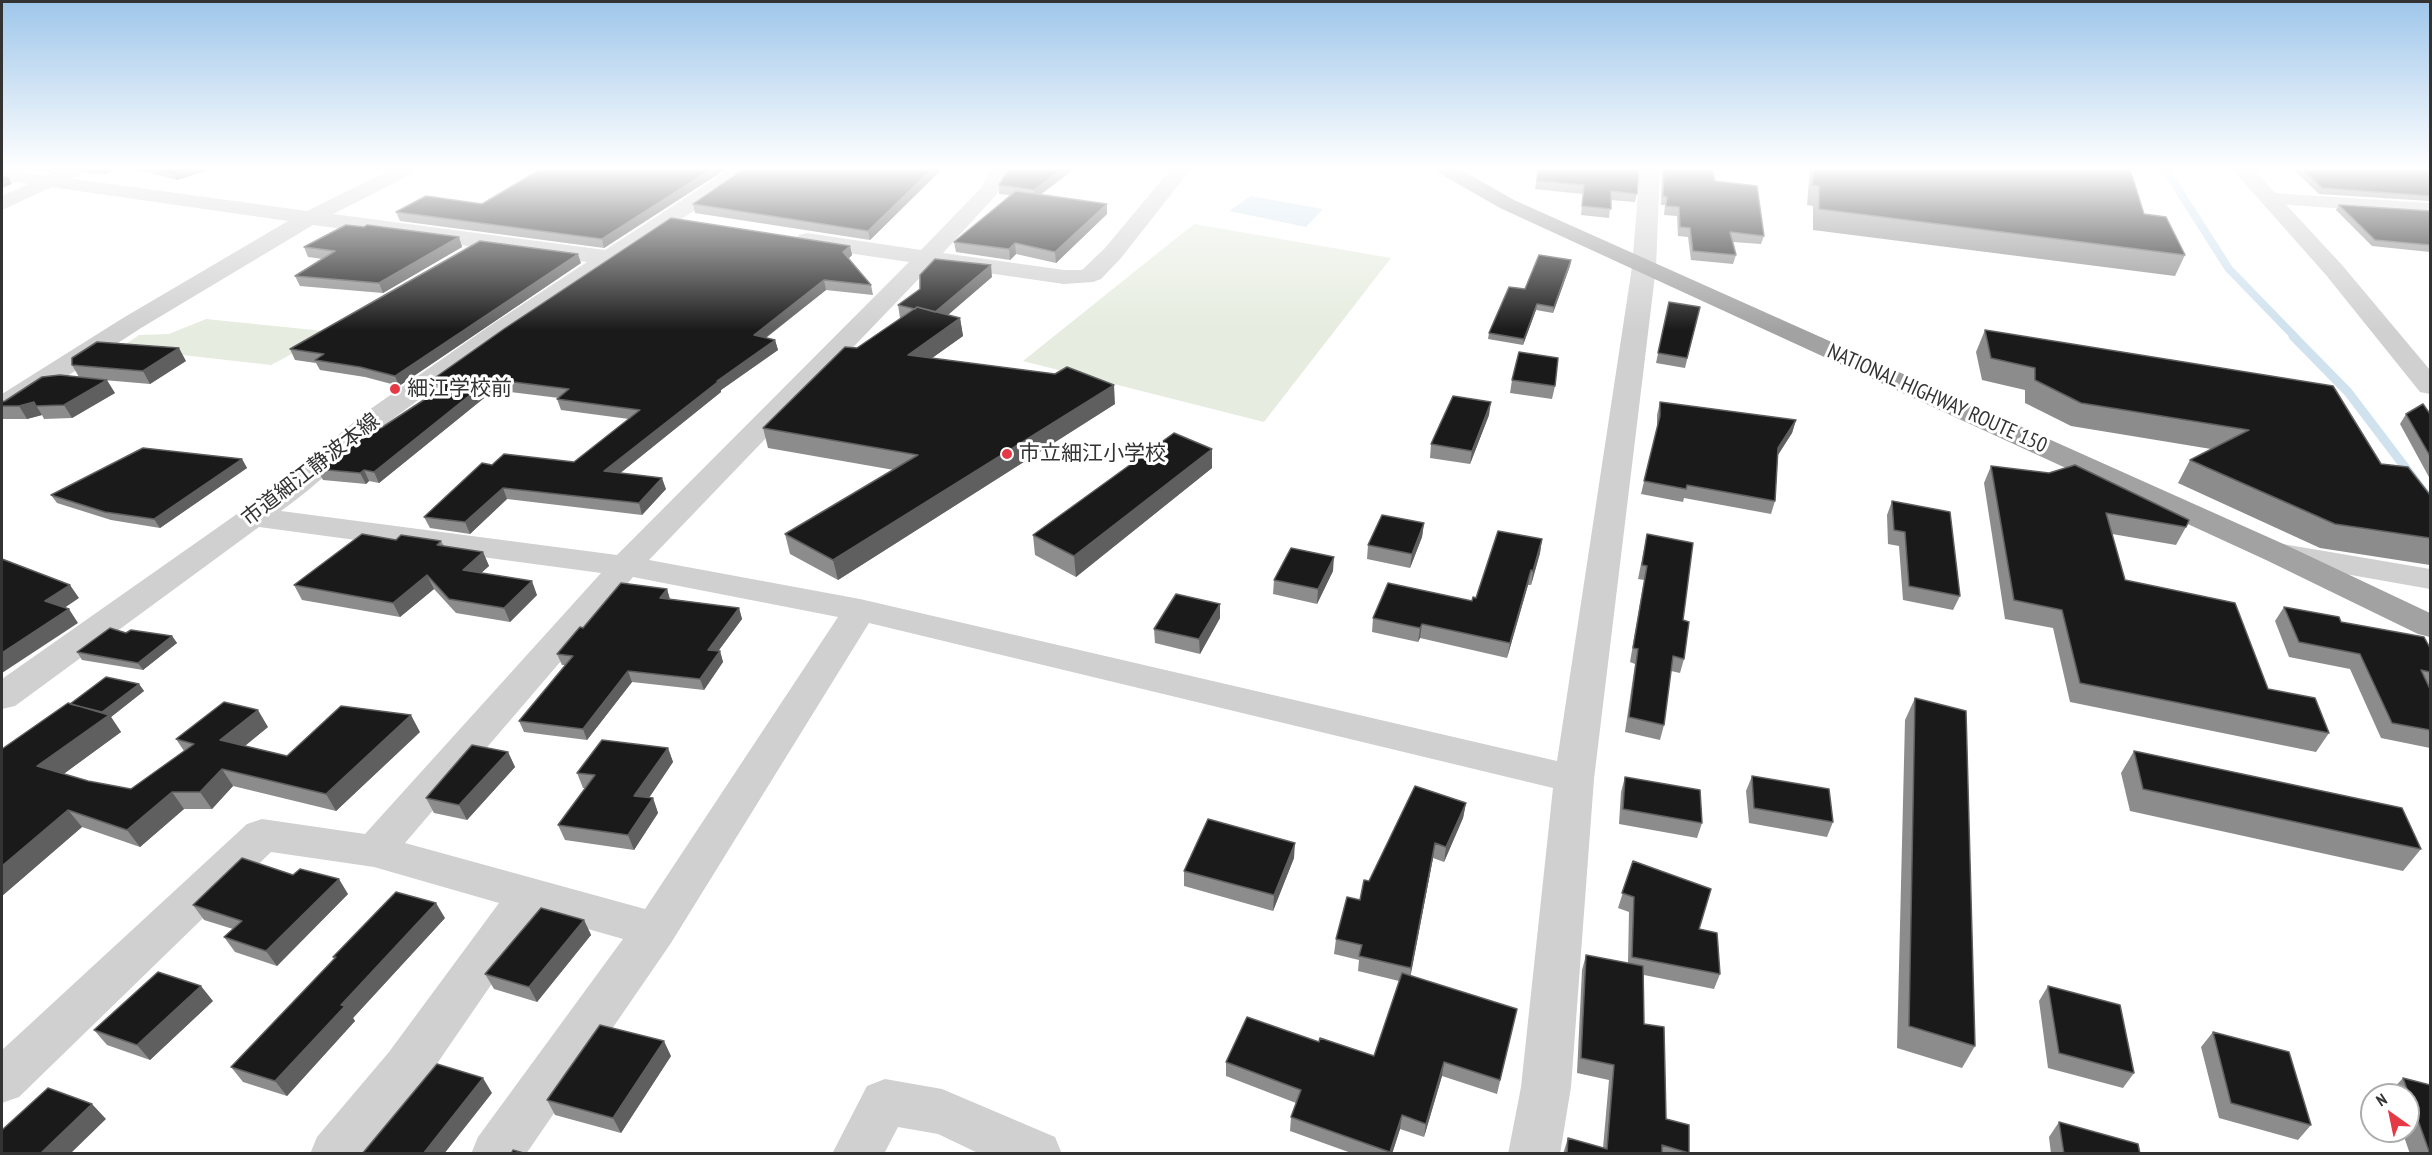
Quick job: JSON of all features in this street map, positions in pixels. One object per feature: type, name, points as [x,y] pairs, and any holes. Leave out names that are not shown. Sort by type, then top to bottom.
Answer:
[{"type":"highway","name":"NATIONAL HIGHWAY ROUTE 150","points":[[1548,223],[2277,553],[2430,626]]},
{"type":"street","points":[[2,406],[132,323],[301,223]]},
{"type":"street","points":[[346,223],[611,258]]},
{"type":"street","name":"市道細江静波本線","points":[[2,697],[252,517],[379,416],[497,332],[664,223]]},
{"type":"street","points":[[699,223],[705,224]]},
{"type":"street","points":[[374,851],[625,566],[959,223]]},
{"type":"street","points":[[787,237],[1064,277],[1089,276],[1113,253],[1138,223]]},
{"type":"street","points":[[1534,1154],[1546,1087],[1575,779],[1644,267],[1647,223]]},
{"type":"street","points":[[2291,223],[2430,386]]},
{"type":"street","points":[[252,517],[625,566],[860,610],[1575,779]]},
{"type":"street","points":[[2277,553],[2430,579]]},
{"type":"street","points":[[496,1154],[655,930],[860,610]]},
{"type":"street","points":[[2,1081],[262,835],[374,851],[655,930]]},
{"type":"street","points":[[335,1154],[406,1068],[529,895]]},
{"type":"street","points":[[857,1154],[885,1102],[942,1112],[1037,1154]]},
{"type":"shaded area","points":[[1194,224],[1391,258],[1264,422],[1023,361]]},
{"type":"shaded area","points":[[206,319],[333,332],[271,365],[120,348],[139,335],[169,334]]},
{"type":"water","points":[[1286,223],[1310,223],[1306,227]]},
{"type":"building","points":[[479,223],[627,223],[602,239]]},
{"type":"building","points":[[664,223],[702,223],[850,246],[843,252],[871,285],[824,280],[754,335],[775,340],[717,381],[719,381],[604,471],[662,478],[639,503],[503,488],[465,522],[424,517],[482,463],[492,465],[504,454],[574,462],[640,410],[557,399],[569,389],[490,379],[374,472],[317,469],[369,427],[381,428],[442,388],[426,384]]},
{"type":"building","points":[[816,223],[876,223],[868,231]]},
{"type":"building","points":[[977,223],[1087,223],[1055,252],[1015,243],[1009,249],[954,242]]},
{"type":"building","points":[[1680,223],[1762,223],[1764,236],[1730,232],[1736,255],[1693,251],[1690,228],[1680,227]]},
{"type":"building","points":[[1930,223],[2169,223],[2185,255]]},
{"type":"building","points":[[2357,223],[2430,223],[2430,245],[2375,240]]},
{"type":"building","points":[[346,225],[364,227],[367,225],[459,237],[379,283],[295,276],[335,251],[304,247]]},
{"type":"building","points":[[480,241],[578,254],[395,376],[360,367],[315,360],[324,354],[290,349]]},
{"type":"building","points":[[1539,255],[1571,260],[1554,307],[1537,304],[1524,339],[1489,333],[1509,287],[1525,289]]},
{"type":"building","points":[[935,259],[991,265],[935,312],[898,305],[920,289],[920,275]]},
{"type":"building","points":[[1669,302],[1700,307],[1687,358],[1658,353]]},
{"type":"building","points":[[917,307],[960,318],[908,355],[1055,374],[1067,367],[1114,385],[833,560],[785,534],[918,455],[763,428],[845,347],[857,348]]},
{"type":"building","points":[[1985,330],[2333,386],[2381,464],[2408,467],[2430,495],[2430,538],[2335,524],[2190,460],[2249,430],[2081,403],[2035,380],[2035,368],[1991,358]]},
{"type":"building","points":[[97,342],[179,348],[143,371],[72,365],[72,358]]},
{"type":"building","points":[[1519,352],[1558,358],[1555,386],[1512,380]]},
{"type":"building","points":[[60,375],[107,380],[64,405],[36,406],[34,402],[19,406],[2,406],[2,402],[42,377]]},
{"type":"building","points":[[1453,396],[1491,402],[1472,451],[1431,444]]},
{"type":"building","points":[[1660,402],[1796,420],[1778,448],[1775,501],[1687,485],[1686,489],[1644,481],[1660,416]]},
{"type":"building","points":[[2423,404],[2430,414],[2430,456],[2406,414]]},
{"type":"building","points":[[1174,433],[1212,449],[1074,556],[1033,535]]},
{"type":"building","points":[[143,448],[242,459],[154,519],[105,512],[51,495]]},
{"type":"building","points":[[2075,465],[2189,520],[2186,527],[2106,513],[2125,580],[2235,603],[2268,689],[2315,698],[2329,733],[2080,683],[2062,610],[2014,600],[1991,466],[2049,473]]},
{"type":"building","points":[[1892,501],[1950,512],[1960,596],[1909,586],[1905,532],[1894,530]]},
{"type":"building","points":[[1382,515],[1424,523],[1412,554],[1368,545]]},
{"type":"building","points":[[1498,531],[1542,539],[1510,643],[1422,624],[1420,628],[1373,618],[1388,583],[1472,601],[1473,597],[1476,598]]},
{"type":"building","points":[[362,534],[396,540],[401,535],[441,541],[437,545],[483,552],[463,570],[532,581],[504,608],[449,599],[427,575],[393,603],[294,585]]},
{"type":"building","points":[[1647,534],[1693,543],[1683,620],[1689,622],[1684,659],[1673,656],[1664,725],[1629,717],[1638,649],[1633,648],[1647,566],[1642,565]]},
{"type":"building","points":[[1291,548],[1334,557],[1318,589],[1274,580]]},
{"type":"building","points":[[2,559],[70,585],[45,601],[69,609],[2,653]]},
{"type":"building","points":[[621,583],[667,589],[660,598],[739,608],[708,650],[720,651],[700,679],[628,671],[583,729],[519,721],[573,656],[557,654],[580,627],[583,628]]},
{"type":"building","points":[[1176,594],[1220,604],[1199,639],[1154,629]]},
{"type":"building","points":[[2284,607],[2339,617],[2341,622],[2424,637],[2430,648],[2430,672],[2421,670],[2430,689],[2430,730],[2392,723],[2360,654],[2299,642]]},
{"type":"building","points":[[110,628],[126,633],[131,630],[172,636],[138,663],[77,652]]},
{"type":"building","points":[[106,677],[139,684],[102,712],[70,704]]},
{"type":"building","points":[[1915,698],[1966,711],[1975,1046],[1909,1026]]},
{"type":"building","points":[[224,702],[258,710],[220,740],[287,756],[341,706],[411,715],[326,794],[222,769],[200,792],[172,792],[127,830],[68,810],[2,866],[2,749],[68,703],[109,715],[37,766],[88,781],[131,789],[194,744],[176,739]]},
{"type":"building","points":[[602,740],[668,748],[634,796],[653,798],[628,835],[558,825],[595,775],[577,773]]},
{"type":"building","points":[[472,745],[508,752],[459,805],[426,798]]},
{"type":"building","points":[[2134,751],[2402,808],[2421,849],[2143,789]]},
{"type":"building","points":[[1752,776],[1829,789],[1833,822],[1754,808]]},
{"type":"building","points":[[1625,777],[1700,790],[1702,823],[1623,809]]},
{"type":"building","points":[[1415,786],[1466,803],[1446,847],[1435,843],[1411,968],[1359,956],[1362,945],[1336,939],[1347,897],[1360,900],[1364,880],[1369,881]]},
{"type":"building","points":[[1208,819],[1295,843],[1274,895],[1184,871]]},
{"type":"building","points":[[242,858],[293,875],[300,869],[339,879],[266,951],[224,937],[242,921],[193,905]]},
{"type":"building","points":[[1633,861],[1711,889],[1699,929],[1717,933],[1720,974],[1632,957],[1634,897],[1622,893]]},
{"type":"building","points":[[396,892],[436,903],[341,1005],[345,1006],[275,1081],[231,1067],[336,957],[333,957]]},
{"type":"building","points":[[541,908],[584,920],[529,987],[485,974]]},
{"type":"building","points":[[1586,955],[1643,966],[1644,1024],[1664,1027],[1666,1119],[1689,1125],[1689,1153],[1662,1145],[1662,1154],[1567,1154],[1568,1138],[1607,1149],[1614,1065],[1581,1058]]},
{"type":"building","points":[[158,972],[201,986],[137,1045],[94,1030]]},
{"type":"building","points":[[1402,973],[1517,1009],[1500,1080],[1444,1062],[1426,1124],[1402,1115],[1390,1152],[1291,1117],[1301,1090],[1226,1062],[1247,1017],[1319,1042],[1320,1038],[1374,1056]]},
{"type":"building","points":[[2048,986],[2120,1005],[2134,1073],[2059,1053]]},
{"type":"building","points":[[600,1025],[664,1041],[613,1118],[547,1100]]},
{"type":"building","points":[[2213,1032],[2289,1052],[2311,1125],[2231,1103]]},
{"type":"building","points":[[437,1064],[483,1078],[423,1154],[362,1154]]},
{"type":"building","points":[[2403,1078],[2430,1085],[2430,1154],[2420,1126],[2420,1083],[2405,1083]]},
{"type":"building","points":[[48,1088],[92,1104],[42,1154],[2,1154],[2,1130]]},
{"type":"building","points":[[2059,1122],[2138,1144],[2140,1154],[2064,1154]]},
{"type":"building","points":[[513,1150],[527,1154],[511,1154]]},
{"type":"waterway","points":[[2199,223],[2229,269],[2295,337]]},
{"type":"waterway","points":[[2293,336],[2348,392],[2430,500]]},
{"type":"place","name":"細江学校前","points":[[395,389]]},
{"type":"place","name":"市立細江小学校","points":[[1007,454]]}]
